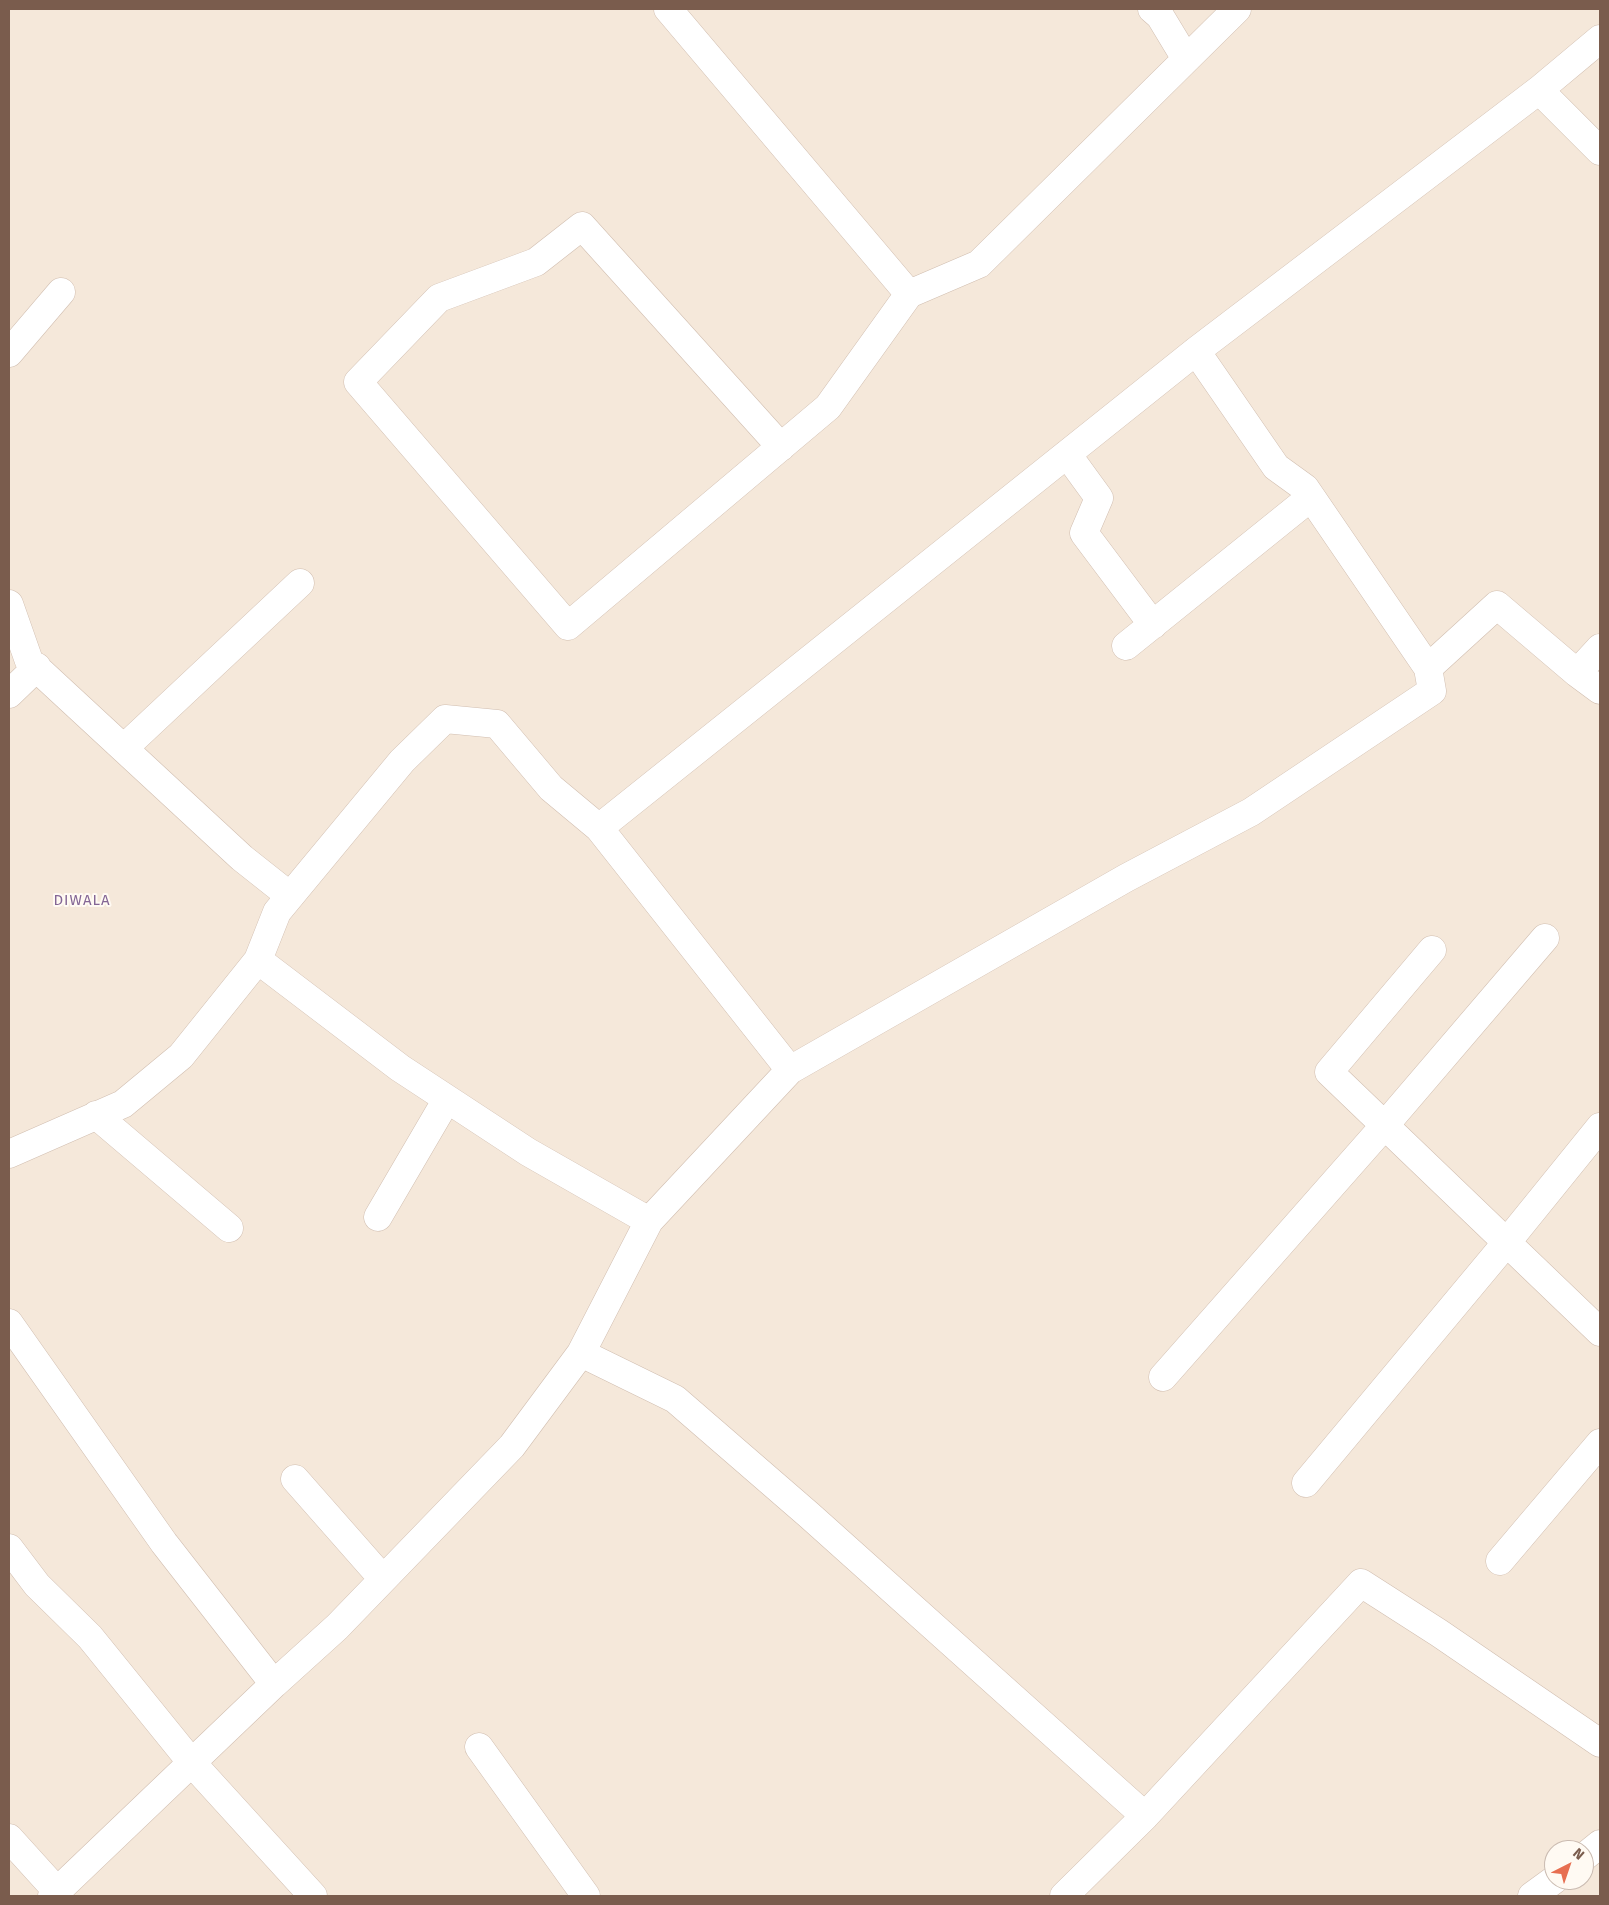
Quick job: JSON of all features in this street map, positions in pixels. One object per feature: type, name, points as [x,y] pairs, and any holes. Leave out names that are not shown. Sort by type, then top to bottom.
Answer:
[{"type":"street","points":[[668,9],[908,294]]},
{"type":"street","points":[[1152,9],[1160,16],[1186,59]]},
{"type":"street","points":[[781,447],[582,226],[536,262],[439,298],[358,382],[568,626],[781,447],[828,407],[908,294],[979,264],[1237,9]]},
{"type":"street","points":[[599,828],[1196,351],[1540,90],[1600,39]]},
{"type":"street","points":[[1540,90],[1600,151]]},
{"type":"street","points":[[9,353],[61,292]]},
{"type":"street","points":[[9,1838],[54,1894],[274,1684],[337,1627],[512,1446],[581,1354],[649,1221],[790,1070],[1126,878],[1251,812],[1432,691],[1428,668],[1306,488],[1276,467],[1196,351]]},
{"type":"street","points":[[1067,454],[1099,498],[1084,533],[1153,625]]},
{"type":"street","points":[[1126,646],[1311,497]]},
{"type":"street","points":[[124,748],[300,583]]},
{"type":"street","points":[[9,604],[29,661],[242,858],[290,896]]},
{"type":"street","points":[[1428,668],[1497,605],[1577,673],[1600,690]]},
{"type":"street","points":[[1577,673],[1600,648]]},
{"type":"street","points":[[9,694],[37,667]]},
{"type":"street","points":[[9,1154],[123,1104],[181,1056],[258,960],[277,912],[402,761],[445,719],[497,724],[551,788],[599,828],[790,1070]]},
{"type":"street","points":[[1163,1377],[1545,938]]},
{"type":"street","points":[[1432,950],[1329,1072],[1600,1332]]},
{"type":"street","points":[[258,960],[400,1068],[528,1152],[649,1221]]},
{"type":"street","points":[[378,1218],[447,1099]]},
{"type":"street","points":[[96,1115],[229,1228]]},
{"type":"street","points":[[1306,1483],[1507,1242],[1600,1127]]},
{"type":"street","points":[[9,1323],[164,1543],[274,1684]]},
{"type":"street","points":[[581,1354],[675,1399],[816,1522],[1145,1816]]},
{"type":"street","points":[[1500,1561],[1600,1443]]},
{"type":"street","points":[[294,1479],[383,1579]]},
{"type":"street","points":[[9,1548],[37,1585],[90,1637],[192,1763],[313,1896]]},
{"type":"street","points":[[1064,1896],[1145,1816],[1361,1583],[1439,1633],[1600,1743]]},
{"type":"street","points":[[479,1747],[586,1896]]},
{"type":"street","points":[[1532,1896],[1544,1887]]},
{"type":"shaded area","points":[[9,9],[1600,9],[1600,1896],[9,1896]]},
{"type":"district","name":"DIWALA","points":[[82,901]]}]
